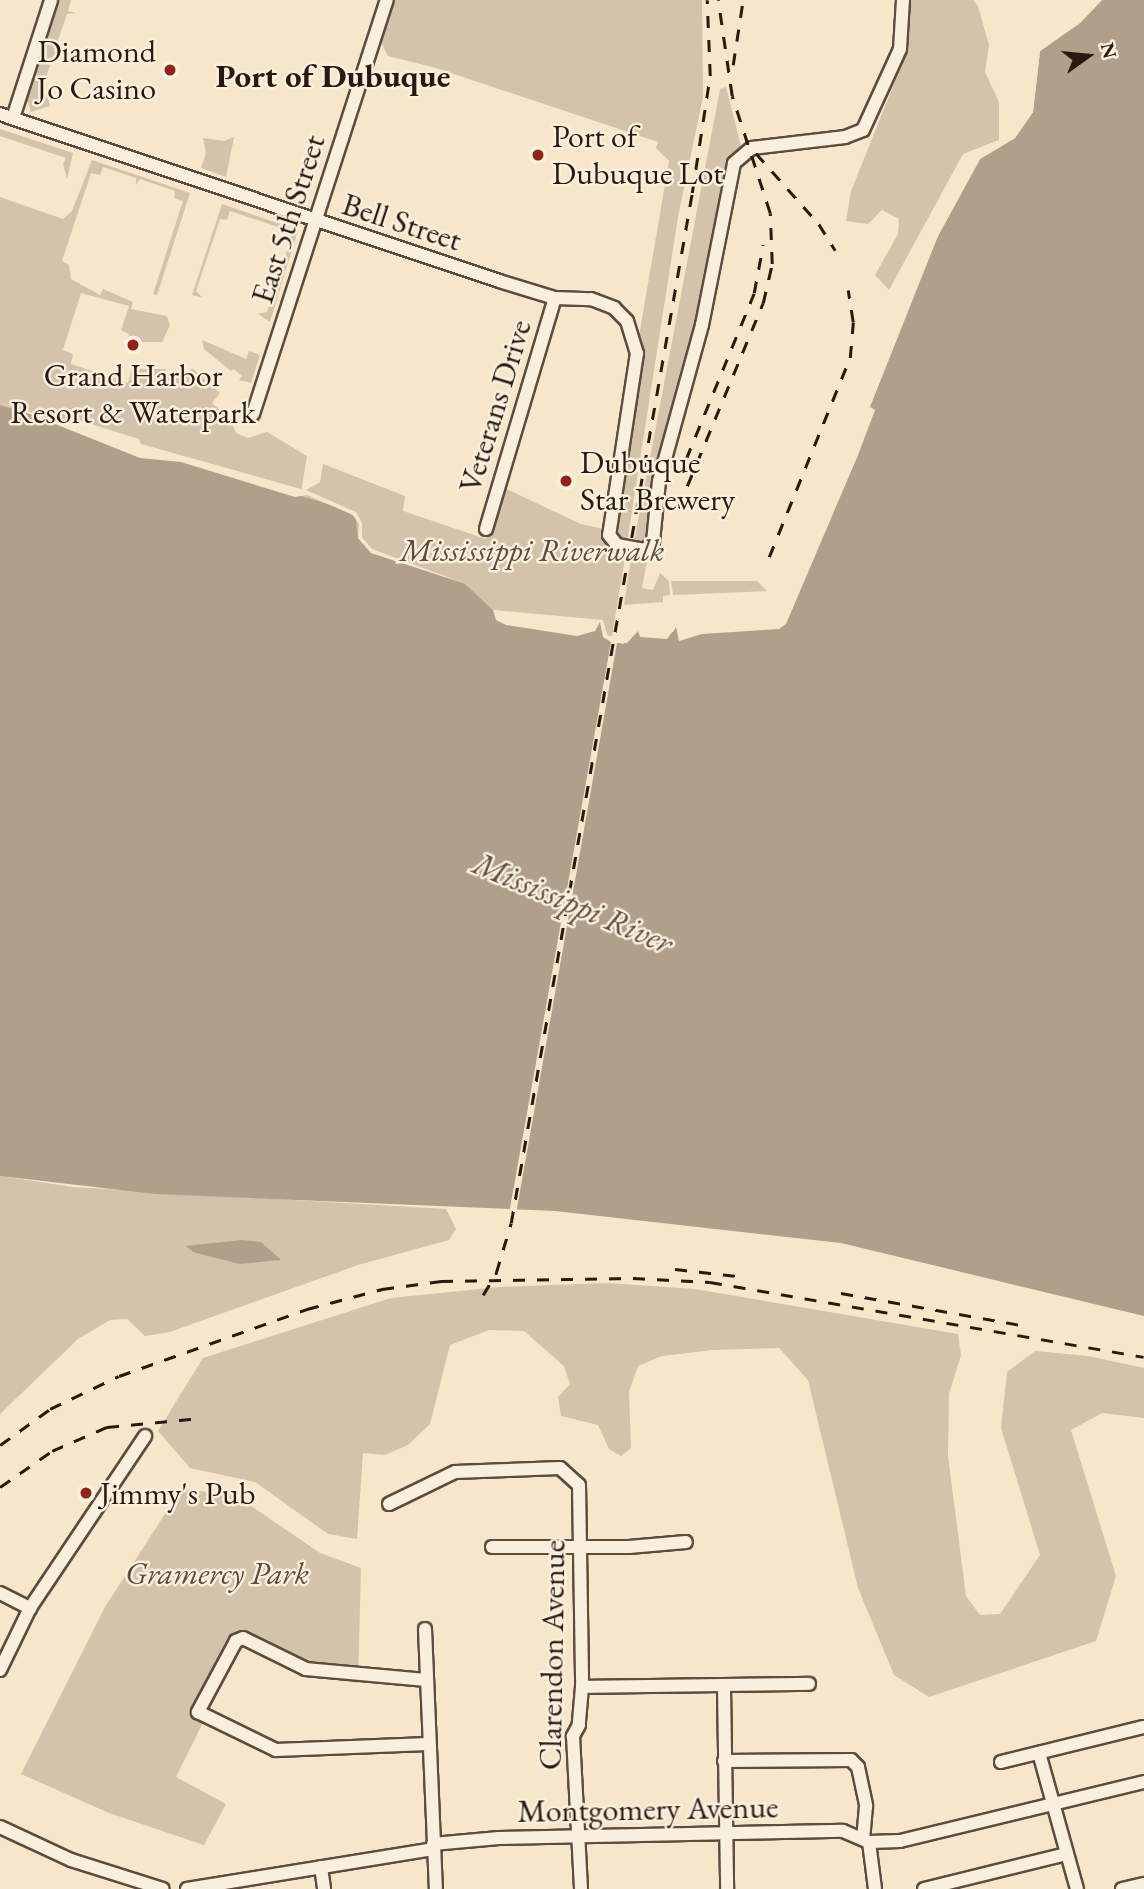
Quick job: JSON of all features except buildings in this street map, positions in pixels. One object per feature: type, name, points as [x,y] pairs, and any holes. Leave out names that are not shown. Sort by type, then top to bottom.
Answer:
[{"type":"street","points":[[6,116],[51,0]]},
{"type":"street","name":"Bell Street","points":[[6,116],[314,221],[555,298],[591,299],[614,308],[627,321],[637,353],[610,539],[621,546],[645,550],[653,542],[659,481],[702,325],[734,163],[752,148],[845,137],[863,130],[900,49],[905,31],[903,0]]},
{"type":"street","name":"East 5th Street","points":[[253,414],[382,4]]},
{"type":"street","name":"Veterans Drive","points":[[486,528],[555,298]]},
{"type":"street","points":[[0,1670],[30,1608],[145,1436]]},
{"type":"street","name":"Clarendon Avenue","points":[[389,1504],[455,1472],[566,1470],[579,1485],[582,1687],[579,1725],[573,1736],[581,1889]]},
{"type":"street","points":[[492,1547],[686,1542]]},
{"type":"street","points":[[0,1592],[30,1608]]},
{"type":"street","points":[[425,1629],[436,1889]]},
{"type":"street","points":[[426,1680],[306,1669],[254,1642],[236,1641],[198,1712],[276,1750],[428,1745]]},
{"type":"street","points":[[582,1687],[724,1688],[809,1684]]},
{"type":"street","points":[[724,1688],[727,1889]]},
{"type":"street","points":[[1001,1762],[1144,1727]]},
{"type":"street","points":[[1039,1753],[1077,1889]]},
{"type":"street","points":[[724,1761],[851,1760],[858,1767],[866,1806],[866,1840],[875,1889]]},
{"type":"street","name":"Montgomery Avenue","points":[[188,1889],[433,1847],[579,1837],[844,1831],[866,1840],[901,1841],[1144,1782]]},
{"type":"street","points":[[0,1827],[71,1860],[163,1889]]},
{"type":"street","points":[[924,1889],[1066,1854]]},
{"type":"street","points":[[321,1867],[324,1889]]},
{"type":"street","points":[[1122,1889],[1144,1884]]},
{"type":"green space","points":[[58,0],[71,0],[68,11],[76,13],[67,14],[54,52],[63,54],[53,56],[41,93],[47,94],[50,106],[31,112],[26,97]]},
{"type":"green space","points":[[395,0],[702,0],[703,97],[678,217],[627,543],[617,541],[614,531],[642,353],[639,336],[669,161],[656,148],[658,142],[436,68],[388,56],[381,42]]},
{"type":"green space","points":[[908,0],[973,0],[978,6],[989,45],[985,72],[999,102],[999,140],[963,154],[889,290],[875,275],[898,234],[899,219],[882,210],[868,224],[846,221],[851,191],[904,59],[910,24]]},
{"type":"green space","points":[[726,87],[741,146],[726,164],[699,313],[649,532],[646,540],[634,542],[720,89]]},
{"type":"green space","points":[[0,129],[73,153],[67,179],[63,164],[66,158],[0,136]]},
{"type":"green space","points":[[234,137],[226,177],[201,168],[206,153],[203,138],[224,141]]},
{"type":"green space","name":"Mississippi Riverwalk","points":[[92,160],[190,193],[157,295],[153,294],[183,201],[174,198],[175,191],[140,179],[136,185],[136,178],[103,167],[100,175],[91,173],[62,261],[69,265],[71,279],[100,295],[103,289],[133,302],[131,309],[167,316],[170,325],[162,342],[126,342],[129,334],[121,330],[129,306],[81,293],[63,350],[73,354],[71,364],[128,383],[132,369],[166,369],[167,378],[185,376],[192,368],[220,393],[212,403],[230,419],[236,433],[248,438],[267,432],[307,456],[301,493],[320,482],[323,464],[405,496],[403,511],[486,539],[504,488],[581,524],[604,529],[608,545],[626,552],[611,642],[587,623],[476,608],[66,427],[0,405],[0,197],[63,219],[72,211]]},
{"type":"green space","points":[[222,204],[298,230],[270,322],[258,314],[267,312],[290,242],[282,238],[284,229],[230,211],[227,220],[220,219],[196,291],[203,298],[192,295]]},
{"type":"green space","points":[[202,340],[246,359],[249,351],[260,355],[251,383],[239,380],[242,376],[234,369],[231,371],[204,349]]},
{"type":"green space","points":[[632,552],[648,556],[642,588],[653,590],[660,573],[669,581],[670,595],[663,596],[663,602],[624,605]]},
{"type":"green space","points":[[671,581],[757,581],[767,591],[673,595]]},
{"type":"green space","points":[[0,1176],[73,1187],[446,1209],[456,1229],[449,1240],[358,1265],[170,1332],[145,1336],[127,1319],[110,1320],[78,1339],[0,1414]]},
{"type":"green space","points":[[607,1283],[695,1289],[958,1334],[961,1355],[949,1394],[948,1456],[966,1596],[980,1615],[1000,1614],[1040,1555],[1001,1428],[1007,1372],[1035,1351],[1088,1356],[1144,1368],[1144,1418],[1102,1413],[1071,1430],[1116,1576],[1096,1641],[929,1697],[894,1675],[858,1588],[808,1380],[779,1348],[713,1350],[662,1356],[638,1366],[629,1392],[631,1448],[621,1456],[609,1449],[598,1425],[561,1416],[558,1397],[570,1384],[564,1366],[524,1331],[489,1330],[450,1345],[430,1424],[408,1445],[385,1455],[363,1453],[357,1539],[328,1534],[255,1482],[190,1468],[158,1431],[203,1358],[391,1298],[499,1287]]},
{"type":"green space","name":"Gramercy Park","points":[[181,1489],[235,1495],[320,1553],[361,1568],[358,1683],[300,1675],[241,1646],[176,1777],[226,1804],[204,1845],[109,1813],[21,1774],[105,1607]]},
{"type":"water","name":"Mississippi River","points":[[1102,0],[1144,0],[1144,1316],[841,1243],[555,1211],[155,1194],[0,1176],[0,405],[347,510],[356,519],[358,538],[371,553],[464,583],[495,612],[600,622],[604,637],[623,644],[638,630],[673,632],[676,626],[679,633],[781,622],[858,455],[875,410],[870,407],[938,236],[980,159],[1015,138],[1033,112],[1040,51],[1080,23]]},
{"type":"water","points":[[242,1240],[261,1242],[281,1260],[239,1264],[193,1252],[186,1246]]},
{"type":"pier","points":[[1097,0],[1102,0],[1080,23],[1040,51],[1033,112],[1015,138],[980,159],[938,236],[867,406],[934,235],[977,158],[1013,136],[1030,110],[1037,49],[1078,21]]},
{"type":"pier","points":[[0,402],[63,423],[69,417],[139,439],[141,444],[308,491],[356,512],[362,523],[362,537],[372,549],[469,585],[371,553],[358,538],[359,524],[353,515],[307,495],[295,497],[181,462],[140,458]]},
{"type":"pier","points":[[848,452],[858,455],[786,624],[779,629],[702,634],[679,641],[676,627],[667,639],[640,637],[638,631],[627,643],[617,643],[516,1214],[509,1214],[611,642],[603,637],[600,622],[595,631],[577,636],[506,625],[496,620],[493,610],[603,620],[607,635],[623,640],[638,622],[662,622],[672,627],[677,623],[683,629],[779,619]]},
{"type":"railway","points":[[483,1295],[496,1273],[511,1223],[692,193],[710,76],[707,0]]},
{"type":"railway","points":[[678,508],[763,303],[772,264],[770,213],[732,96],[718,0]]},
{"type":"railway","points":[[733,65],[743,0]]},
{"type":"railway","points":[[756,153],[819,224],[835,250]]},
{"type":"railway","points":[[686,459],[754,293],[763,245]]},
{"type":"railway","points":[[769,557],[850,358],[853,322],[848,290]]},
{"type":"railway","points":[[675,1269],[737,1276]]},
{"type":"railway","points":[[0,1445],[50,1409],[119,1376],[307,1309],[382,1289],[441,1281],[633,1278],[710,1282],[1144,1357]]},
{"type":"railway","points":[[841,1293],[1020,1325]]},
{"type":"railway","points":[[0,1487],[52,1451],[107,1427],[201,1418]]},
{"type":"place","name":"Diamond Jo Casino","points":[[170,70]]},
{"type":"place","name":"Port of Dubuque Lot","points":[[538,155]]},
{"type":"place","name":"Grand Harbor Resort & Waterpark","points":[[133,345]]},
{"type":"place","name":"Dubuque Star Brewery","points":[[566,481]]},
{"type":"place","name":"Jimmy's Pub","points":[[86,1493]]},
{"type":"district","name":"Port of Dubuque","points":[[333,76]]}]
